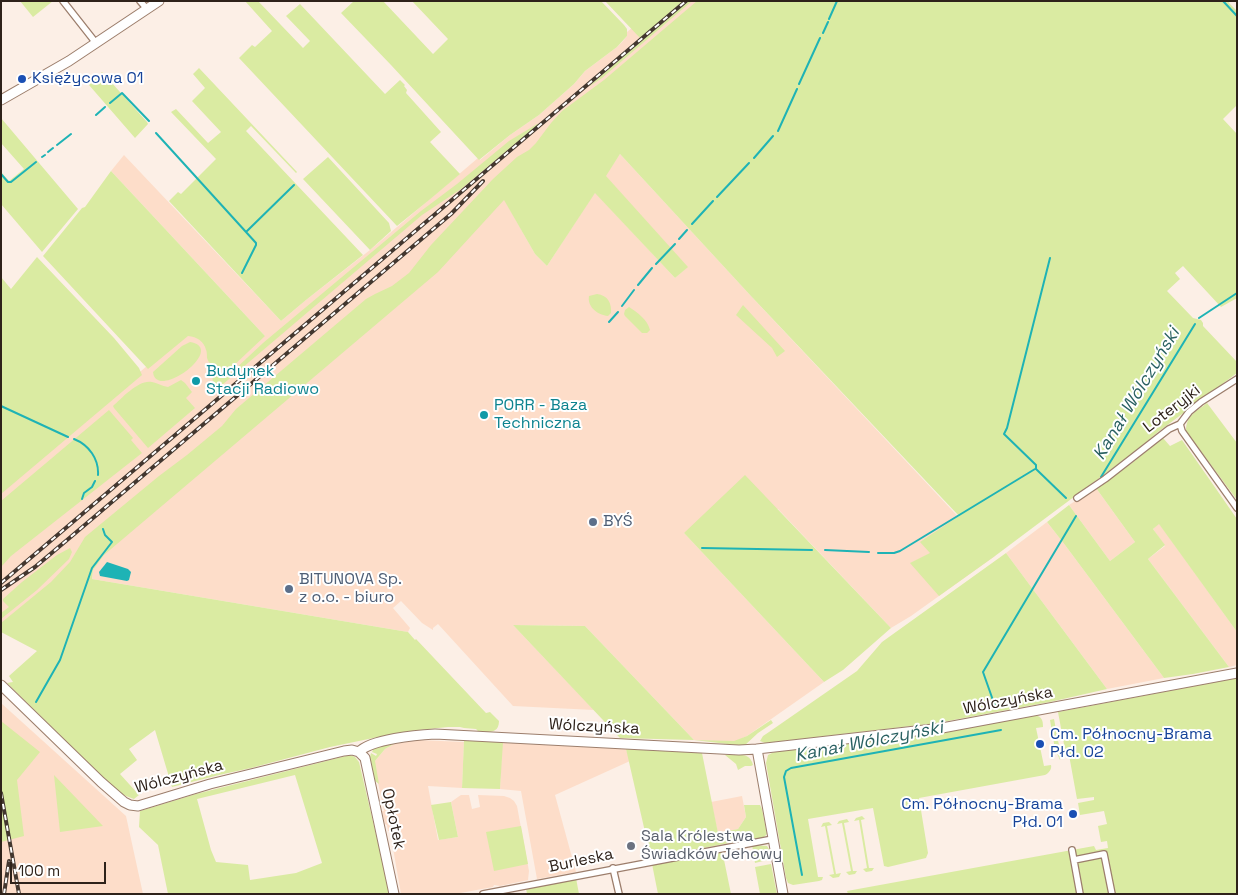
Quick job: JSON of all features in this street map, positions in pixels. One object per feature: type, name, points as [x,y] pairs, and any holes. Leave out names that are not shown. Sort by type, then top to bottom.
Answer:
[{"type":"street","points":[[63,1],[96,43]]},
{"type":"street","points":[[140,1],[147,9]]},
{"type":"street","points":[[1,100],[69,61],[159,1]]},
{"type":"street","name":"Loteryjki","points":[[1077,498],[1105,479],[1169,429],[1180,424],[1189,412],[1201,402],[1237,378]]},
{"type":"street","points":[[1180,424],[1182,431],[1237,508]]},
{"type":"street","name":"Wólczyńska","points":[[1,686],[101,782],[124,802],[138,806],[210,784],[344,751],[352,750],[359,752],[369,745],[393,739],[435,734],[736,750],[757,749],[942,728],[1237,673]]},
{"type":"street","points":[[757,749],[783,894]]},
{"type":"street","name":"Opłotek","points":[[359,752],[365,758],[394,894]]},
{"type":"street","name":"Burleska","points":[[483,894],[773,838]]},
{"type":"street","points":[[1072,850],[1080,894]]},
{"type":"street","points":[[1074,860],[1104,854],[1112,894]]},
{"type":"street","points":[[613,868],[619,894]]},
{"type":"shaded area","points":[[664,1],[719,1],[504,199],[535,254],[547,266],[595,192],[675,278],[687,267],[605,176],[620,154],[995,556],[911,616],[891,628],[778,509],[684,533],[824,682],[747,736],[734,742],[694,740],[585,626],[513,625],[594,710],[513,706],[438,624],[433,630],[422,623],[401,601],[393,608],[410,628],[408,632],[92,579],[93,571],[1,630],[1,483],[131,375],[141,371],[193,327],[265,336],[111,171],[124,155],[281,321],[370,250],[478,158],[480,160],[510,135],[539,115],[574,84],[585,71],[617,47],[627,36],[627,32]]},
{"type":"shaded area","points":[[1096,488],[1135,542],[1110,561],[1069,505]]},
{"type":"shaded area","points":[[1047,522],[1164,678],[1107,689],[1006,553]]},
{"type":"shaded area","points":[[1159,523],[1237,632],[1237,665],[1229,667],[1148,559],[1165,546],[1153,529]]},
{"type":"shaded area","points":[[1,703],[126,816],[143,894],[1,894]]},
{"type":"shaded area","points":[[418,740],[464,742],[462,788],[428,786],[438,840],[458,837],[451,802],[461,795],[469,795],[472,809],[480,807],[478,795],[510,798],[517,806],[529,871],[528,880],[455,894],[401,894],[390,831],[388,831],[385,824],[374,763],[385,749],[394,744]]},
{"type":"shaded area","points":[[502,742],[626,749],[630,761],[555,795],[576,872],[537,879],[521,791],[500,789]]},
{"type":"shaded area","points":[[742,796],[746,817],[738,829],[718,834],[711,802]]},
{"type":"green space","points":[[20,1],[53,1],[33,17]]},
{"type":"green space","points":[[245,1],[258,1],[303,48],[310,41],[286,16],[300,4],[385,94],[400,80],[405,85],[406,93],[441,132],[430,142],[460,174],[397,226],[239,58],[252,45],[255,47],[272,31]]},
{"type":"green space","points":[[354,1],[383,1],[433,54],[448,39],[412,1],[601,1],[627,29],[627,36],[617,47],[585,71],[574,84],[539,115],[479,160],[341,13]]},
{"type":"green space","points":[[605,1],[683,1],[640,38]]},
{"type":"green space","points":[[688,1],[692,1],[602,78],[589,86]]},
{"type":"green space","points":[[697,1],[1230,1],[1229,3],[1237,11],[1237,105],[1223,119],[1237,134],[1237,298],[1221,307],[1183,266],[1175,273],[1180,279],[1167,291],[1193,318],[1201,320],[1203,326],[1237,362],[1237,373],[1137,450],[939,596],[910,563],[930,553],[920,542],[959,516],[620,154],[606,176],[688,267],[675,278],[595,193],[547,266],[535,254],[504,200],[438,272],[104,555],[93,570],[92,579],[408,632],[486,713],[490,712],[499,721],[497,728],[492,731],[479,732],[476,729],[448,727],[383,736],[330,747],[172,787],[155,730],[129,749],[137,760],[120,774],[139,795],[134,799],[117,791],[7,683],[13,682],[9,676],[37,651],[1,632],[1,623],[51,582],[70,562],[85,537],[222,426],[236,409],[366,299],[392,286],[409,273],[431,245],[493,179],[517,157],[529,150],[562,111],[604,80]]},
{"type":"green space","points":[[199,68],[297,172],[251,126],[246,131],[363,255],[281,321],[169,201],[178,192],[181,194],[216,159],[171,112],[176,109],[208,143],[221,132],[192,101],[205,88],[193,74]]},
{"type":"green space","points":[[102,72],[148,124],[135,138],[89,85]]},
{"type":"green space","points":[[1,118],[78,209],[42,252],[1,204],[1,172],[9,181],[24,169],[1,143]]},
{"type":"green space","points":[[539,124],[461,189],[422,215],[215,391],[212,371],[221,375],[232,372],[263,343],[421,211],[509,141]]},
{"type":"green space","points":[[328,157],[389,223],[391,231],[370,250],[303,179]]},
{"type":"green space","points":[[111,171],[265,336],[231,368],[221,369],[211,364],[202,342],[197,338],[188,336],[148,369],[43,256],[82,208],[85,207]]},
{"type":"green space","points":[[37,257],[114,338],[139,368],[142,375],[1,494],[1,277],[11,289]]},
{"type":"green space","points":[[597,294],[607,298],[610,303],[611,313],[608,316],[597,312],[591,307],[589,296]]},
{"type":"green space","points":[[743,305],[785,351],[777,357],[772,348],[736,315]]},
{"type":"green space","points":[[629,307],[647,323],[650,330],[647,333],[642,333],[625,316],[625,310]]},
{"type":"green space","points":[[190,342],[199,346],[201,353],[196,362],[176,377],[165,381],[157,380],[153,372],[182,346]]},
{"type":"green space","points":[[181,380],[192,392],[186,398],[195,408],[148,448],[113,406],[142,383],[152,382],[168,387]]},
{"type":"green space","points":[[1207,403],[1237,443],[1237,500],[1186,431],[1190,417]]},
{"type":"green space","points":[[109,410],[133,438],[131,440],[142,453],[11,556],[1,567],[1,501]]},
{"type":"green space","points":[[1163,438],[1170,446],[1182,440],[1237,519],[1237,632],[1159,524],[1153,529],[1165,545],[1148,559],[1229,667],[1164,678],[1047,522],[1069,505],[1110,561],[1135,542],[1096,488]]},
{"type":"green space","points":[[745,475],[891,628],[843,670],[824,682],[684,533]]},
{"type":"green space","points":[[70,548],[72,552],[69,559],[37,590],[1,619],[1,613],[9,607],[3,599],[57,555]]},
{"type":"green space","points":[[1006,553],[1107,689],[1050,702],[937,723],[765,743],[760,741],[763,736],[857,671],[882,642]]},
{"type":"green space","points":[[513,625],[585,626],[694,740],[620,738]]},
{"type":"green space","points":[[1237,678],[1237,894],[848,894],[847,891],[1094,846],[1096,850],[1108,848],[1107,841],[1101,842],[1098,826],[1107,824],[1104,811],[1080,815],[1078,803],[1094,800],[1094,797],[1077,799],[1069,755],[1066,755],[1058,712]]},
{"type":"green space","points":[[1035,715],[1041,718],[1042,721],[1043,727],[1036,728],[1044,766],[1051,765],[1049,772],[1045,775],[919,798],[928,853],[926,858],[888,867],[884,866],[873,808],[808,819],[818,877],[823,877],[819,881],[793,885],[788,883],[766,763],[768,755],[788,749],[823,750],[829,744],[974,727]]},
{"type":"green space","points":[[1054,719],[1061,756],[1060,760],[1055,749],[1050,720]]},
{"type":"green space","points":[[771,720],[773,723],[744,746],[694,740],[734,741],[747,736]]},
{"type":"green space","points":[[1,721],[40,752],[17,780],[24,836],[1,842]]},
{"type":"green space","points":[[464,740],[503,742],[500,789],[462,788]]},
{"type":"green space","points":[[394,743],[385,749],[375,761],[379,784],[375,781],[370,757],[371,753],[376,756],[377,754],[372,752],[373,750],[371,749]]},
{"type":"green space","points":[[626,749],[702,753],[718,833],[738,829],[746,817],[744,805],[760,805],[767,834],[763,838],[651,858]]},
{"type":"green space","points":[[738,754],[746,756],[753,765],[745,766],[738,770],[736,764],[725,755]]},
{"type":"green space","points":[[350,755],[355,757],[359,762],[390,894],[168,894],[158,845],[139,827],[140,811],[196,794]],"holes":[[[295,775],[322,863],[296,873],[250,880],[248,865],[216,862],[197,799]]]},
{"type":"green space","points":[[54,775],[103,826],[60,832]]},
{"type":"green space","points":[[451,802],[458,837],[439,840],[431,805]]},
{"type":"green space","points":[[862,816],[865,819],[861,820],[869,868],[874,868],[872,871],[866,872],[863,869],[867,868],[859,820],[854,821]]},
{"type":"green space","points":[[847,819],[849,822],[844,823],[853,871],[857,871],[855,874],[849,875],[846,872],[851,871],[842,823],[837,824],[839,821]]},
{"type":"green space","points":[[829,822],[832,825],[827,826],[836,874],[841,873],[839,877],[833,878],[829,875],[834,874],[825,826],[821,827],[823,823]]},
{"type":"green space","points":[[521,826],[528,864],[494,871],[486,832]]},
{"type":"green space","points":[[752,845],[767,846],[770,853],[767,860],[755,863]]},
{"type":"green space","points":[[722,850],[731,894],[658,894],[652,864]]},
{"type":"green space","points":[[771,864],[777,894],[760,894],[755,867]]},
{"type":"green space","points":[[576,878],[579,894],[527,894],[526,888]]},
{"type":"water","points":[[107,562],[128,569],[131,572],[129,580],[100,576],[99,572]]},
{"type":"waterway","points":[[829,19],[837,1]]},
{"type":"waterway","points":[[1223,1],[1237,16]]},
{"type":"waterway","points":[[823,33],[828,22]]},
{"type":"waterway","points":[[799,84],[820,38]]},
{"type":"waterway","points":[[778,131],[797,89]]},
{"type":"waterway","points":[[110,103],[122,93],[149,121]]},
{"type":"waterway","points":[[96,115],[105,107]]},
{"type":"waterway","points":[[156,133],[256,243],[242,273]]},
{"type":"waterway","points":[[57,145],[71,134]]},
{"type":"waterway","points":[[754,158],[773,136]]},
{"type":"waterway","points":[[48,152],[53,148]]},
{"type":"waterway","points":[[1,174],[8,182],[11,182],[36,162]]},
{"type":"waterway","points":[[717,197],[749,163]]},
{"type":"waterway","points":[[246,232],[294,185]]},
{"type":"waterway","points":[[692,224],[713,201]]},
{"type":"waterway","points":[[679,239],[687,230]]},
{"type":"waterway","points":[[656,264],[675,244]]},
{"type":"waterway","points":[[1050,258],[1004,434],[1066,498]]},
{"type":"waterway","points":[[638,285],[652,268]]},
{"type":"waterway","points":[[622,306],[634,290]]},
{"type":"waterway","name":"Kanał Wólczyński","points":[[1199,318],[1237,293]]},
{"type":"waterway","points":[[609,322],[618,312]]},
{"type":"waterway","name":"Kanał Wólczyński","points":[[1101,477],[1195,324]]},
{"type":"waterway","points":[[1,406],[68,437]]},
{"type":"waterway","points":[[74,439],[92,453],[97,463],[98,475]]},
{"type":"waterway","points":[[878,553],[900,551],[1035,469]]},
{"type":"waterway","points":[[82,499],[84,493],[92,487],[95,481]]},
{"type":"waterway","name":"Kanał Wólczyński","points":[[995,706],[983,672],[1076,516]]},
{"type":"waterway","points":[[36,702],[60,660],[92,568],[112,542],[105,535],[103,529]]},
{"type":"waterway","points":[[702,548],[812,550]]},
{"type":"waterway","points":[[825,550],[869,552]]},
{"type":"waterway","name":"Kanał Wólczyński","points":[[802,875],[784,777],[786,771],[791,768],[1001,730]]},
{"type":"railway","points":[[1,583],[686,1]]},
{"type":"railway","points":[[1,590],[35,567],[73,535],[451,214],[483,181]]},
{"type":"railway","points":[[1,793],[19,894]]},
{"type":"railway","points":[[4,894],[9,861]]},
{"type":"place","name":"Księżycowa 01","points":[[22,79]]},
{"type":"place","name":"Budynek Stacji Radiowo","points":[[196,381]]},
{"type":"place","name":"PORR - Baza Techniczna","points":[[484,415]]},
{"type":"place","name":"BYŚ","points":[[593,522]]},
{"type":"place","name":"BITUNOVA Sp. z o.o. - biuro","points":[[289,589]]},
{"type":"place","name":"Cm. Północny-Brama Płd. 02","points":[[1040,744]]},
{"type":"place","name":"Cm. Północny-Brama Płd. 01","points":[[1073,814]]},
{"type":"place","name":"Sala Królestwa Świadków Jehowy","points":[[631,846]]}]
